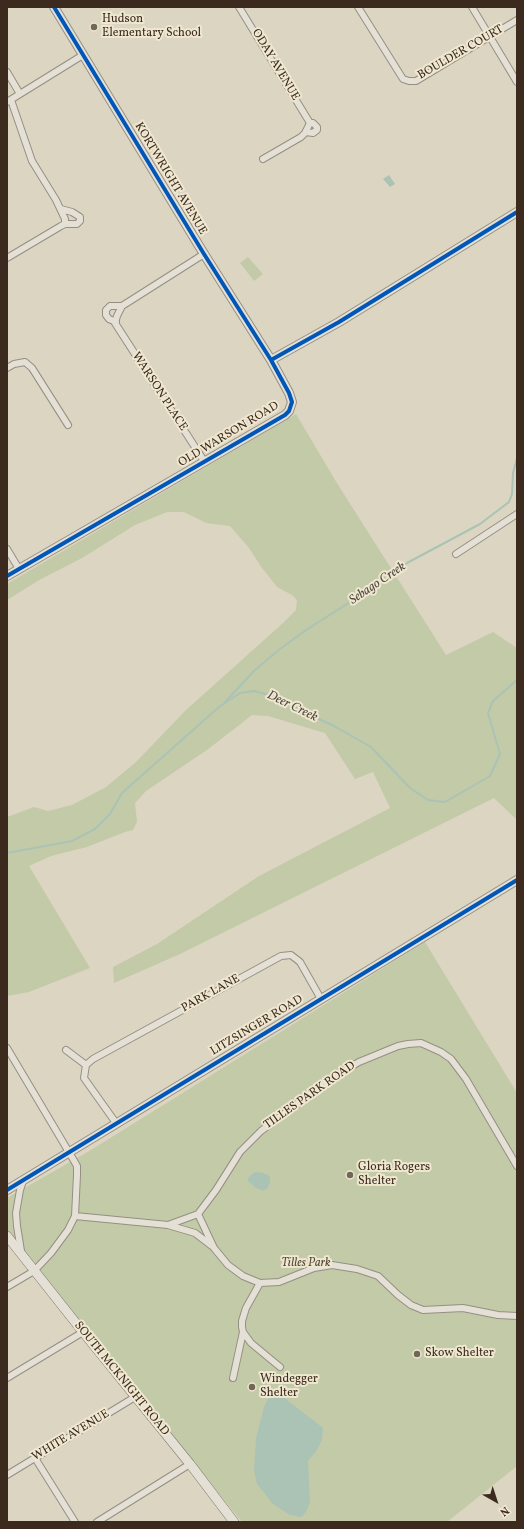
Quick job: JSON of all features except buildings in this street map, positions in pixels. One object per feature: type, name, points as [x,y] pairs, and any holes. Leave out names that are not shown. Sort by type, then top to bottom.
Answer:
[{"type":"main road","name":"SOUTH MCKNIGHT ROAD","points":[[7,1236],[82,1332],[190,1464],[234,1522]]},
{"type":"street","name":"KORTWRIGHT AVENUE","points":[[54,7],[204,254],[271,360]]},
{"type":"street","name":"ODAY AVENUE","points":[[239,7],[310,123],[306,132],[301,137],[262,160]]},
{"type":"street","name":"BOULDER COURT","points":[[358,7],[403,79],[409,81],[416,81],[517,20]]},
{"type":"street","points":[[472,7],[517,82]]},
{"type":"street","points":[[63,225],[65,219],[61,209],[32,161],[9,101],[83,55]]},
{"type":"street","points":[[7,72],[20,94]]},
{"type":"street","points":[[7,258],[63,225],[77,224],[80,221],[80,217],[72,212],[61,209]]},
{"type":"street","points":[[271,360],[339,322],[517,212]]},
{"type":"street","name":"WARSON PLACE","points":[[204,254],[122,306],[110,306],[106,310],[106,315],[109,319],[116,322],[204,461]]},
{"type":"street","points":[[116,322],[122,306]]},
{"type":"street","name":"OLD WARSON ROAD","points":[[7,576],[285,415],[289,411],[292,398],[271,360]]},
{"type":"street","points":[[7,368],[14,364],[25,362],[32,368],[68,425]]},
{"type":"street","points":[[456,554],[517,514]]},
{"type":"street","points":[[7,549],[19,569]]},
{"type":"street","name":"LITZSINGER ROAD","points":[[7,1190],[517,880]]},
{"type":"street","name":"PARK LANE","points":[[86,1065],[93,1058],[278,957],[292,952],[300,962],[321,999]]},
{"type":"street","name":"TILLES PARK ROAD","points":[[198,1214],[216,1190],[240,1152],[261,1131],[332,1078],[359,1062],[398,1046],[408,1044],[421,1043],[441,1052],[451,1059],[466,1079],[517,1166]]},
{"type":"street","points":[[7,1048],[77,1166],[75,1216],[62,1240],[34,1271],[7,1287]]},
{"type":"street","points":[[66,1050],[86,1065],[84,1069],[84,1078],[116,1123]]},
{"type":"street","points":[[21,1255],[16,1213],[23,1180]]},
{"type":"street","points":[[168,1224],[198,1214],[214,1248]]},
{"type":"street","points":[[75,1216],[168,1224],[195,1233],[214,1248],[228,1265],[243,1276],[260,1283],[278,1282],[314,1268],[332,1265],[357,1268],[378,1276],[411,1305],[423,1310],[463,1308],[517,1316]]},
{"type":"street","points":[[233,1378],[243,1332],[242,1321],[246,1308],[260,1283]]},
{"type":"street","points":[[7,1378],[82,1332]]},
{"type":"street","points":[[243,1332],[252,1343],[280,1367]]},
{"type":"street","name":"WHITE AVENUE","points":[[7,1475],[136,1397]]},
{"type":"street","points":[[35,1458],[75,1522]]},
{"type":"street","points":[[97,1522],[190,1464]]},
{"type":"green space","points":[[248,257],[263,274],[254,281],[240,263]]},
{"type":"green space","points":[[296,414],[335,480],[446,655],[493,632],[517,648],[517,820],[494,798],[180,954],[114,983],[113,967],[157,944],[259,876],[390,808],[373,772],[355,779],[325,733],[268,716],[252,715],[207,750],[146,791],[135,803],[137,822],[133,830],[87,847],[51,856],[29,866],[90,968],[29,992],[7,996],[7,817],[34,807],[48,811],[72,805],[106,787],[136,762],[186,710],[283,623],[296,610],[297,600],[292,595],[277,587],[249,548],[230,526],[206,523],[184,512],[167,512],[135,525],[82,558],[41,579],[7,600],[7,584]]},
{"type":"green space","name":"Tilles Park","points":[[425,942],[517,1093],[517,1466],[447,1522],[242,1522],[7,1232],[7,1198],[91,1150]]},
{"type":"shaded area","points":[[389,175],[395,184],[390,187],[383,179]]},
{"type":"shaded area","points":[[256,1172],[270,1176],[268,1188],[263,1191],[256,1188],[248,1181],[248,1178]]},
{"type":"shaded area","points":[[273,1389],[323,1428],[322,1440],[317,1450],[308,1461],[310,1502],[306,1512],[301,1517],[290,1515],[273,1504],[257,1484],[254,1471],[256,1438],[264,1407]]},
{"type":"waterway","name":"Sebago Creek","points":[[225,702],[255,670],[306,630],[383,581],[407,563],[480,524],[509,502],[512,494],[513,473],[517,458]]},
{"type":"waterway","name":"Deer Creek","points":[[7,853],[72,841],[95,829],[110,814],[122,793],[219,707],[240,693],[254,691],[269,695],[334,726],[371,747],[410,788],[428,800],[445,802],[490,776],[500,754],[488,713],[493,701],[517,680]]},
{"type":"cycle path","points":[[7,576],[285,415],[289,411],[292,402],[289,393],[271,360],[204,254],[54,7]]},
{"type":"cycle path","points":[[271,360],[339,322],[517,212]]},
{"type":"cycle path","points":[[7,1190],[517,880]]},
{"type":"place","name":"Hudson Elementary School","points":[[94,27]]},
{"type":"place","name":"Gloria Rogers Shelter","points":[[350,1175]]},
{"type":"place","name":"Skow Shelter","points":[[417,1354]]},
{"type":"place","name":"Windegger Shelter","points":[[252,1387]]}]
